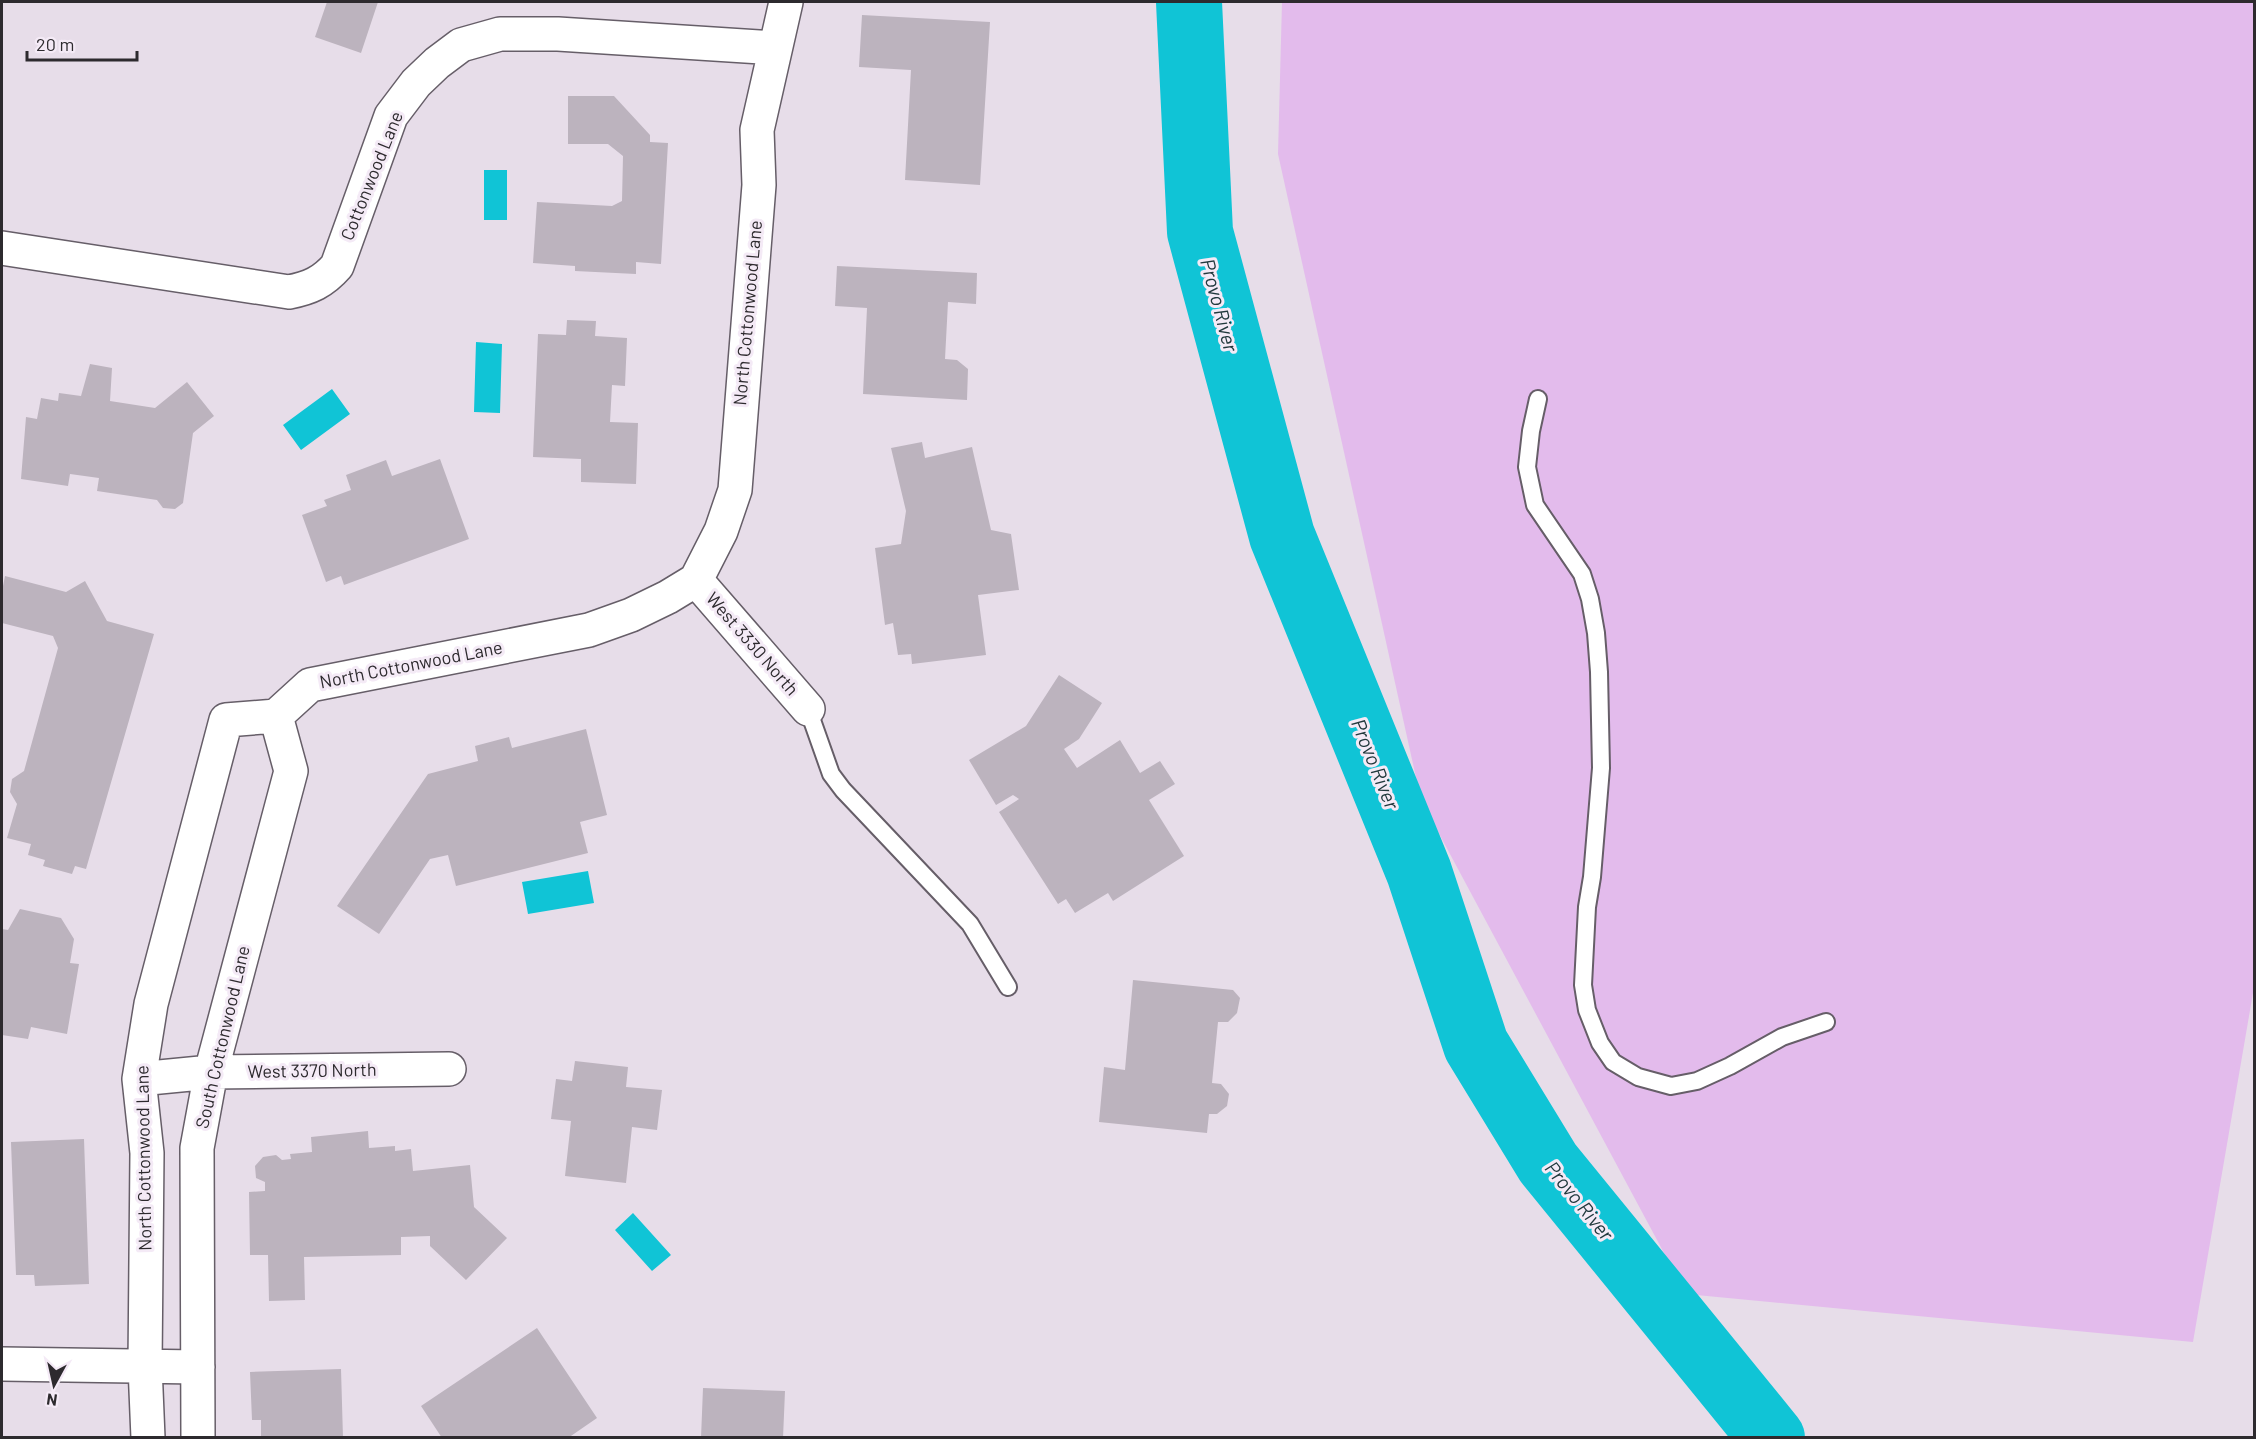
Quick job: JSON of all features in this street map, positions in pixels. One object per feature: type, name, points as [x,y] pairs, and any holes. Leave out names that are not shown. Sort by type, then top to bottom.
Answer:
[{"type":"street","name":"North Cottonwood Lane","points":[[148,1437],[145,1366],[147,1153],[139,1079],[151,1004],[226,720],[276,716],[310,684],[589,630],[659,602],[696,580],[721,531],[735,490],[759,185],[757,130],[786,2]]},
{"type":"street","name":"Cottonwood Lane","points":[[2,248],[289,292],[308,288],[325,279],[337,266],[391,116],[416,83],[461,45],[500,34],[546,34],[775,48]]},
{"type":"street","name":"West 3330 North","points":[[696,580],[808,709]]},
{"type":"street","name":"South Cottonwood Lane","points":[[198,1437],[197,1148],[211,1072],[291,771],[276,716]]},
{"type":"street","name":"West 3370 North","points":[[139,1079],[211,1072],[449,1069]]},
{"type":"street","points":[[2,1364],[198,1367]]},
{"type":"lane","points":[[1538,399],[1531,430],[1527,467],[1535,505],[1582,574],[1590,599],[1596,633],[1601,768],[1592,877],[1587,908],[1583,985],[1587,1010],[1600,1043],[1613,1062],[1638,1077],[1671,1086],[1697,1081],[1730,1066],[1782,1037],[1826,1022]]},
{"type":"lane","points":[[808,709],[831,774],[843,790],[970,924],[1008,987]]},
{"type":"shaded area","points":[[1282,2],[2254,2],[2254,987],[2193,1342],[1686,1294],[1421,800],[1278,154]]},
{"type":"water","points":[[484,170],[507,170],[507,220],[484,220]]},
{"type":"water","points":[[476,342],[502,344],[500,413],[474,412]]},
{"type":"water","points":[[332,389],[350,414],[301,450],[283,425]]},
{"type":"water","points":[[588,871],[594,903],[528,914],[522,882]]},
{"type":"water","points":[[633,1213],[671,1255],[652,1271],[615,1230]]},
{"type":"building","points":[[327,2],[378,2],[361,53],[315,37]]},
{"type":"building","points":[[862,15],[990,22],[980,185],[905,180],[911,70],[859,67]]},
{"type":"building","points":[[568,96],[614,96],[650,135],[650,142],[668,143],[661,264],[636,262],[636,274],[575,271],[575,266],[533,263],[537,202],[612,206],[622,201],[623,156],[608,144],[568,144]]},
{"type":"building","points":[[837,266],[977,273],[976,304],[948,302],[945,359],[957,360],[968,369],[967,400],[863,394],[867,308],[835,306]]},
{"type":"building","points":[[567,320],[596,321],[595,336],[627,338],[625,386],[612,385],[610,422],[638,423],[636,484],[581,482],[581,459],[533,457],[538,334],[566,335]]},
{"type":"building","points":[[90,364],[112,368],[110,401],[155,408],[187,382],[214,416],[193,433],[183,503],[175,509],[163,508],[157,500],[97,491],[99,478],[70,474],[68,486],[21,479],[26,417],[37,419],[41,398],[58,401],[59,393],[81,396]]},
{"type":"building","points":[[922,442],[925,458],[972,447],[991,530],[1011,534],[1019,590],[978,595],[986,655],[912,664],[911,654],[898,655],[893,623],[885,625],[875,548],[901,544],[906,511],[891,448]]},
{"type":"building","points":[[440,459],[469,539],[344,585],[341,576],[326,582],[302,515],[327,506],[324,500],[351,490],[346,475],[386,460],[392,476]]},
{"type":"building","points":[[5,576],[66,592],[85,581],[107,621],[154,634],[86,869],[75,866],[72,874],[43,866],[45,860],[28,855],[31,844],[7,838],[17,804],[10,792],[12,779],[24,771],[58,648],[53,636],[2,623],[2,591]]},
{"type":"building","points":[[1059,675],[1102,703],[1079,739],[1064,749],[1077,768],[1120,740],[1140,773],[1160,761],[1175,784],[1149,800],[1184,856],[1113,901],[1108,893],[1075,913],[1066,899],[1058,904],[999,812],[1019,799],[1013,795],[996,805],[969,760],[1026,726]]},
{"type":"building","points":[[586,729],[607,815],[580,822],[588,853],[456,886],[448,855],[430,859],[379,934],[337,906],[428,774],[478,761],[475,746],[509,737],[512,748]]},
{"type":"building","points":[[20,909],[61,918],[74,939],[70,963],[79,964],[67,1034],[31,1027],[28,1039],[2,1035],[2,929],[8,930]]},
{"type":"building","points":[[1133,980],[1233,990],[1240,998],[1237,1013],[1228,1022],[1218,1022],[1212,1083],[1221,1084],[1229,1094],[1227,1106],[1217,1114],[1209,1114],[1207,1133],[1099,1122],[1104,1067],[1125,1070]]},
{"type":"building","points":[[575,1061],[628,1067],[626,1087],[662,1090],[657,1130],[632,1127],[626,1183],[565,1176],[571,1121],[551,1119],[556,1079],[572,1081]]},
{"type":"building","points":[[368,1131],[369,1148],[395,1146],[395,1151],[411,1149],[413,1171],[470,1165],[474,1207],[507,1238],[466,1280],[430,1246],[430,1236],[401,1237],[401,1255],[304,1257],[305,1300],[269,1301],[268,1255],[250,1255],[249,1192],[265,1191],[265,1182],[256,1178],[255,1166],[263,1157],[276,1155],[282,1160],[291,1159],[290,1154],[312,1152],[311,1137]]},
{"type":"building","points":[[84,1139],[89,1284],[35,1286],[34,1275],[16,1275],[11,1142]]},
{"type":"building","points":[[537,1328],[597,1418],[568,1438],[442,1438],[421,1406]]},
{"type":"building","points":[[341,1369],[343,1438],[261,1438],[261,1420],[252,1420],[250,1372]]},
{"type":"building","points":[[703,1388],[785,1391],[783,1438],[701,1438]]},
{"type":"waterway","name":"Provo River","points":[[1189,2],[1200,232],[1282,536],[1419,872],[1476,1045],[1548,1163],[1772,1438]]}]
